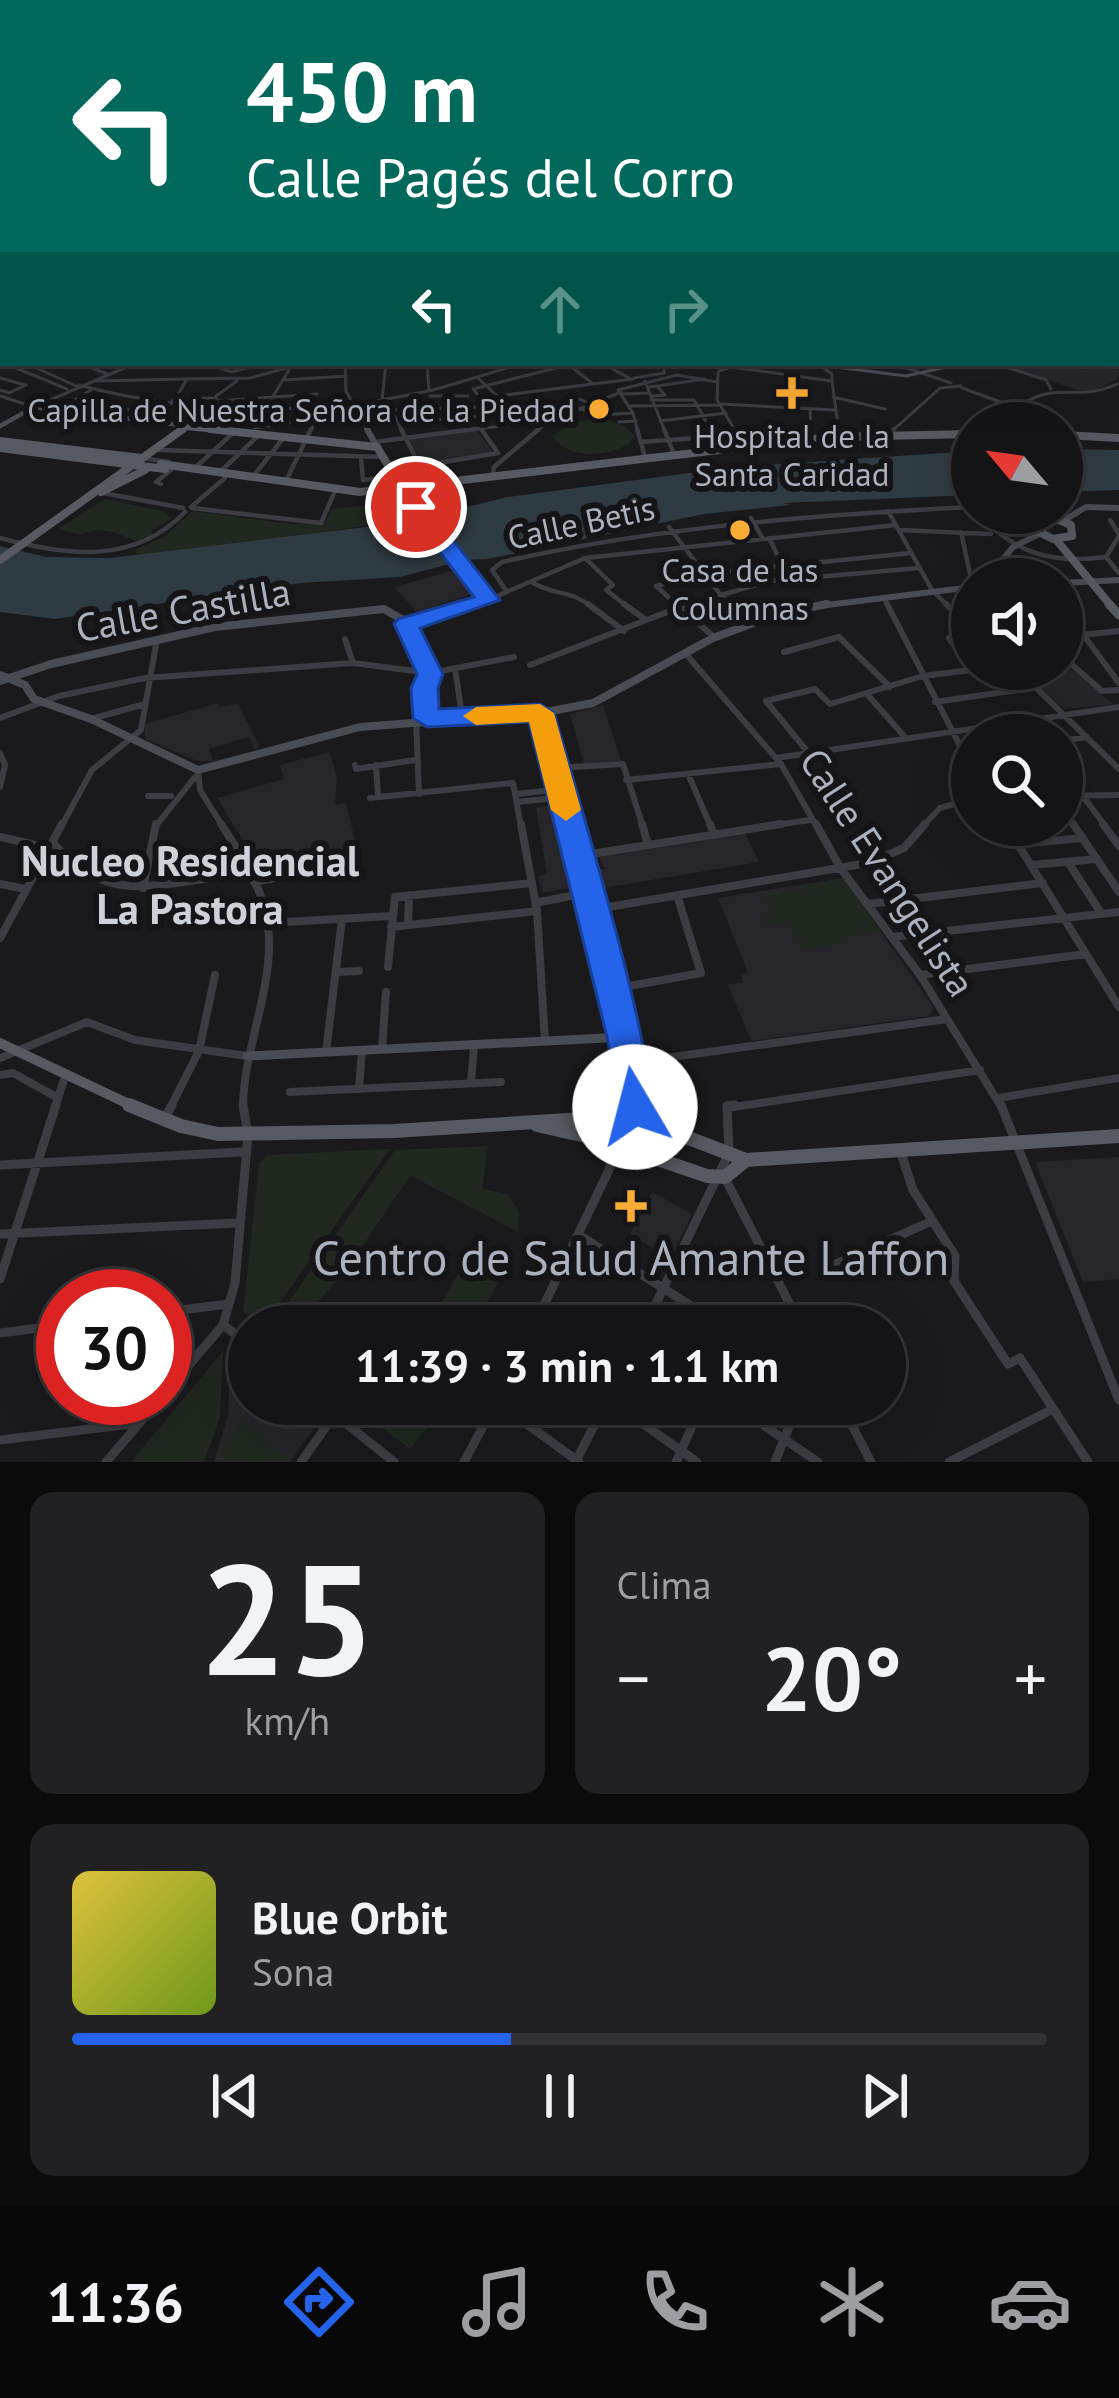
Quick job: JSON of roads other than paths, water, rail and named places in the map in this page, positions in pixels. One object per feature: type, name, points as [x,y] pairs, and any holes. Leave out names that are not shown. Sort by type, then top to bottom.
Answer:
[{"type":"main road","points":[[0,426],[34,407],[376,445]]},
{"type":"main road","points":[[356,408],[398,481],[488,600],[406,624]]},
{"type":"main road","points":[[0,415],[13,418]]},
{"type":"main road","points":[[0,560],[148,462],[190,426]]},
{"type":"main road","points":[[0,444],[335,491],[839,436],[951,434]]},
{"type":"main road","points":[[1083,436],[1119,437]]},
{"type":"main road","points":[[0,444],[125,462]]},
{"type":"main road","points":[[0,444],[285,482]]},
{"type":"main road","points":[[86,500],[125,462]]},
{"type":"main road","points":[[1083,509],[1119,508]]},
{"type":"main road","points":[[1003,558],[1013,547],[1039,534],[1068,542]]},
{"type":"main road","points":[[1068,542],[1072,534]]},
{"type":"main road","points":[[1068,542],[1075,558]]},
{"type":"main road","points":[[1083,569],[1119,616]]},
{"type":"main road","points":[[1083,582],[1119,576]]},
{"type":"main road","points":[[3,678],[42,702],[91,719],[197,773],[342,731],[421,719],[540,713],[604,699],[714,637],[753,621],[806,606],[951,588]]},
{"type":"main road","name":"Calle Castilla","points":[[3,678],[214,627],[380,609],[392,611],[406,624]]},
{"type":"main road","points":[[247,1056],[625,1037]]},
{"type":"main road","points":[[0,1043],[7,1054],[164,1118],[218,1134],[631,1118],[746,1160]]},
{"type":"main road","points":[[518,1124],[620,1145],[721,1174],[746,1160],[1119,1136]]},
{"type":"street","points":[[10,366],[67,389]]},
{"type":"street","points":[[17,370],[32,366],[92,389],[218,411],[537,408]]},
{"type":"street","points":[[88,366],[107,374]]},
{"type":"street","points":[[96,369],[104,366]]},
{"type":"street","points":[[3,393],[34,407],[127,366]]},
{"type":"street","points":[[133,381],[135,366]]},
{"type":"street","points":[[203,366],[205,378]]},
{"type":"street","points":[[217,366],[236,370],[251,366]]},
{"type":"street","points":[[230,366],[236,370]]},
{"type":"street","points":[[92,380],[240,379],[291,366]]},
{"type":"street","points":[[0,538],[58,551],[111,551],[159,536],[241,453],[294,366]]},
{"type":"street","points":[[345,366],[356,408]]},
{"type":"street","points":[[382,400],[386,366]]},
{"type":"street","points":[[427,366],[430,393]]},
{"type":"street","points":[[254,432],[430,393],[505,366]]},
{"type":"street","points":[[477,394],[473,389],[486,383],[558,366]]},
{"type":"street","points":[[571,366],[593,384]]},
{"type":"street","points":[[607,366],[633,380],[676,375],[717,382]]},
{"type":"street","points":[[476,377],[497,396],[633,380],[664,373],[665,366]]},
{"type":"street","points":[[820,366],[832,374],[839,436]]},
{"type":"street","points":[[899,366],[1004,402]]},
{"type":"street","points":[[1003,366],[1046,380],[1051,389]]},
{"type":"street","points":[[578,369],[588,367]]},
{"type":"street","points":[[578,412],[620,392],[638,368]]},
{"type":"street","points":[[745,447],[721,405],[719,372],[737,368],[832,381]]},
{"type":"street","points":[[282,380],[346,376]]},
{"type":"street","points":[[0,378],[26,385],[3,393]]},
{"type":"street","points":[[376,445],[453,430],[548,422],[578,412],[631,409],[652,394],[708,378]]},
{"type":"street","points":[[151,418],[181,393],[186,379]]},
{"type":"street","points":[[215,400],[240,379]]},
{"type":"street","points":[[304,394],[305,379]]},
{"type":"street","points":[[644,381],[674,454]]},
{"type":"street","points":[[888,435],[946,381]]},
{"type":"street","points":[[430,393],[468,396],[455,384]]},
{"type":"street","points":[[1026,402],[1051,389],[1095,394],[1118,384]]},
{"type":"street","points":[[58,410],[92,389]]},
{"type":"street","points":[[620,392],[721,405],[834,410]]},
{"type":"street","points":[[620,392],[636,421],[645,458]]},
{"type":"street","points":[[193,398],[317,394]]},
{"type":"street","points":[[833,397],[885,409]]},
{"type":"street","points":[[397,423],[580,399],[589,404]]},
{"type":"street","points":[[215,400],[218,411]]},
{"type":"street","points":[[694,402],[716,437]]},
{"type":"street","points":[[537,408],[548,422]]},
{"type":"street","points":[[810,409],[811,439]]},
{"type":"street","points":[[392,410],[419,466],[500,456]]},
{"type":"street","points":[[425,413],[446,418],[453,430]]},
{"type":"street","points":[[661,421],[726,413]]},
{"type":"street","points":[[148,462],[285,482],[317,418]]},
{"type":"street","points":[[619,422],[636,421]]},
{"type":"street","points":[[494,474],[500,456],[548,422]]},
{"type":"street","points":[[479,427],[500,456]]},
{"type":"street","points":[[899,427],[907,435]]},
{"type":"street","points":[[196,466],[234,431]]},
{"type":"street","points":[[641,442],[738,435]]},
{"type":"street","points":[[255,474],[284,436]]},
{"type":"street","points":[[148,462],[212,452],[382,457]]},
{"type":"street","points":[[361,457],[363,480],[398,481]]},
{"type":"street","points":[[161,484],[156,482],[170,470]]},
{"type":"street","points":[[100,493],[188,509],[321,523],[335,491]]},
{"type":"street","name":"Calle Betis","points":[[507,592],[492,571],[506,561],[669,527],[751,518],[951,510]]},
{"type":"street","points":[[888,511],[932,590],[951,609]]},
{"type":"street","points":[[840,513],[849,530]]},
{"type":"street","points":[[751,518],[783,566]]},
{"type":"street","points":[[1106,556],[1119,535],[1110,520]]},
{"type":"street","points":[[669,527],[719,593],[753,621]]},
{"type":"street","points":[[488,600],[585,558],[849,530],[951,531]]},
{"type":"street","points":[[994,534],[1013,547],[1058,558]]},
{"type":"street","points":[[714,637],[656,587],[704,574],[911,554]]},
{"type":"street","points":[[1083,559],[1106,556]]},
{"type":"street","points":[[1106,556],[1119,576]]},
{"type":"street","points":[[585,558],[613,585],[605,590],[646,620]]},
{"type":"street","points":[[530,665],[582,652],[646,620],[754,584],[919,568]]},
{"type":"street","points":[[532,583],[547,591],[572,591],[624,631]]},
{"type":"street","points":[[884,597],[951,733]]},
{"type":"street","points":[[406,624],[430,674],[415,760],[418,794]]},
{"type":"street","points":[[1083,632],[1119,631]]},
{"type":"street","points":[[1083,635],[1119,687],[1102,691],[1083,674]]},
{"type":"street","points":[[784,652],[839,637],[890,686]]},
{"type":"street","points":[[0,938],[4,923],[92,770],[141,730],[157,639]]},
{"type":"street","points":[[345,639],[353,663]]},
{"type":"street","name":"Calle Evangelista","points":[[685,653],[779,761],[810,820],[920,975],[998,1098],[1119,1400]]},
{"type":"street","points":[[0,718],[42,702],[152,677],[353,663],[430,674],[514,657]]},
{"type":"street","points":[[455,668],[462,716]]},
{"type":"street","points":[[807,751],[766,701],[815,689],[830,704],[923,676],[951,673]]},
{"type":"street","points":[[935,702],[1017,690]]},
{"type":"street","points":[[1041,690],[1062,714],[1119,707]]},
{"type":"street","points":[[867,694],[904,736]]},
{"type":"street","points":[[91,719],[146,704]]},
{"type":"street","points":[[540,713],[625,1037],[636,1100],[620,1145],[544,1305]]},
{"type":"street","points":[[626,780],[779,761],[807,751],[949,730]]},
{"type":"street","points":[[1083,733],[1119,769]]},
{"type":"street","points":[[1083,738],[1087,737]]},
{"type":"street","points":[[0,753],[5,764],[0,787]]},
{"type":"street","points":[[356,766],[415,760]]},
{"type":"street","points":[[556,768],[623,764],[648,845]]},
{"type":"street","points":[[376,765],[374,798],[513,783],[536,907],[545,1041]]},
{"type":"street","points":[[143,888],[152,831],[164,805],[197,773],[254,882],[268,923],[247,1056],[243,1121],[248,1135],[229,1304],[223,1325],[192,1361]]},
{"type":"street","points":[[688,774],[714,835]]},
{"type":"street","points":[[517,798],[562,793]]},
{"type":"street","points":[[1083,795],[1119,795]]},
{"type":"street","points":[[148,796],[174,796]]},
{"type":"street","points":[[1083,796],[1119,846]]},
{"type":"street","points":[[591,910],[842,869],[904,848],[940,808],[951,805]]},
{"type":"street","points":[[578,856],[810,820]]},
{"type":"street","points":[[0,836],[52,846],[95,881],[143,888],[247,869]]},
{"type":"street","points":[[1083,838],[1119,892]]},
{"type":"street","points":[[1019,846],[1119,1007]]},
{"type":"street","points":[[1030,865],[1096,859]]},
{"type":"street","points":[[1068,862],[1101,913]]},
{"type":"street","points":[[254,882],[296,874]]},
{"type":"street","points":[[388,967],[394,897],[532,883]]},
{"type":"street","points":[[0,884],[25,889]]},
{"type":"street","points":[[868,904],[1043,884]]},
{"type":"street","points":[[391,927],[536,907],[587,893]]},
{"type":"street","points":[[408,925],[409,895]]},
{"type":"street","points":[[613,989],[700,974],[677,895]]},
{"type":"street","points":[[892,937],[1119,912]]},
{"type":"street","points":[[268,923],[392,916]]},
{"type":"street","points":[[326,1052],[343,919]]},
{"type":"street","points":[[920,975],[1085,954]]},
{"type":"street","points":[[337,972],[359,971]]},
{"type":"street","points":[[164,1118],[199,1052],[214,975]]},
{"type":"street","points":[[1106,987],[1119,985]]},
{"type":"street","points":[[382,1049],[386,992]]},
{"type":"street","points":[[629,1063],[949,1019]]},
{"type":"street","points":[[7,1054],[87,1022],[135,1040],[247,1056]]},
{"type":"street","points":[[471,1083],[473,1046]]},
{"type":"street","points":[[359,1088],[362,1050]]},
{"type":"street","points":[[656,1305],[721,1174],[725,1108],[980,1070]]},
{"type":"street","points":[[0,1075],[13,1073],[58,1098]]},
{"type":"street","points":[[0,1279],[64,1076]]},
{"type":"street","points":[[998,1098],[1119,1078]]},
{"type":"street","points":[[290,1092],[501,1082]]},
{"type":"street","points":[[542,1126],[631,1118]]},
{"type":"street","points":[[900,1149],[913,1190],[1008,1364],[1020,1358],[1088,1462]]},
{"type":"street","points":[[0,1165],[243,1151]]},
{"type":"street","points":[[721,1174],[790,1305]]},
{"type":"street","points":[[831,1265],[932,1221]]},
{"type":"street","points":[[0,1234],[238,1223]]},
{"type":"street","points":[[579,1235],[687,1305]]},
{"type":"street","points":[[192,1309],[229,1304]]},
{"type":"street","points":[[223,1325],[228,1329]]},
{"type":"street","points":[[0,1333],[36,1328]]},
{"type":"street","points":[[949,1462],[1054,1409]]},
{"type":"street","points":[[0,1440],[124,1425]]},
{"type":"street","points":[[106,1462],[138,1425]]},
{"type":"street","points":[[301,1462],[327,1425]]},
{"type":"street","points":[[349,1425],[394,1462]]},
{"type":"street","points":[[464,1462],[485,1425]]},
{"type":"street","points":[[526,1425],[577,1461],[595,1425]]},
{"type":"street","points":[[640,1425],[678,1456],[698,1462]]},
{"type":"street","points":[[678,1456],[692,1425]]},
{"type":"street","points":[[763,1425],[818,1462]]},
{"type":"street","points":[[775,1462],[790,1425]]},
{"type":"street","points":[[852,1425],[871,1462]]},
{"type":"tram line","points":[[828,366],[906,376],[951,366]]},
{"type":"place","name":"Hospital de la Santa Caridad","points":[[792,393]]},
{"type":"place","name":"Capilla de Nuestra Señora de la Piedad","points":[[599,409]]},
{"type":"place","name":"Casa de las Columnas","points":[[740,530]]},
{"type":"place","name":"Centro de Salud Amante Laffon","points":[[631,1206]]},
{"type":"district","name":"Nucleo Residencial La Pastora","points":[[190,884]]}]
